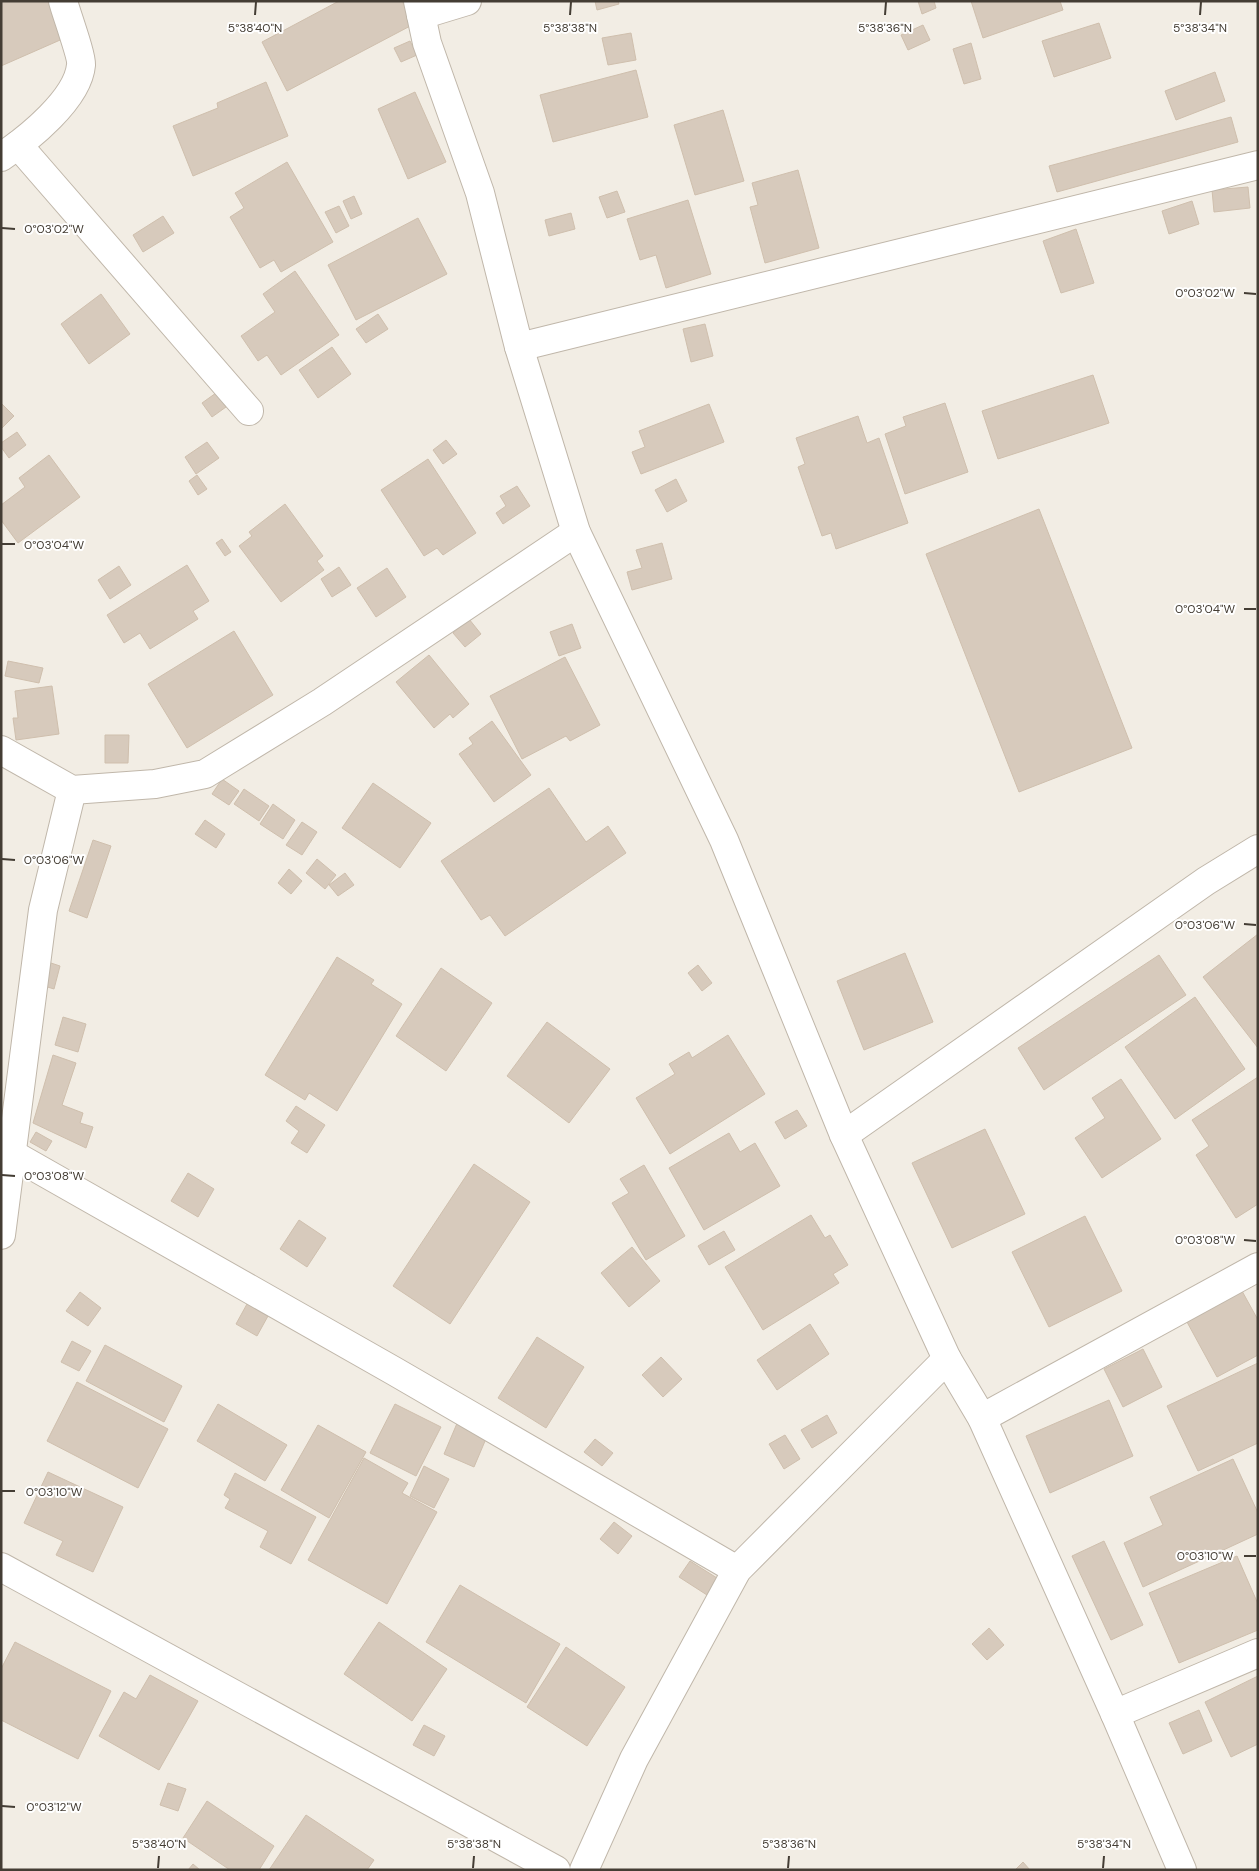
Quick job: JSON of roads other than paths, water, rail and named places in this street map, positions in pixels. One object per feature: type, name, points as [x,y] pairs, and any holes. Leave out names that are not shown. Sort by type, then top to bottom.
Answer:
[{"type":"street","points":[[63,1],[82,64],[75,85],[50,118],[10,151],[249,411]]},
{"type":"street","points":[[466,1],[419,8],[427,42],[480,193],[519,347],[576,532],[724,840],[844,1135],[947,1359],[982,1418],[1115,1714],[1182,1870]]},
{"type":"street","points":[[519,347],[1258,165]]},
{"type":"street","points":[[1,750],[72,790],[155,784],[206,774],[322,702],[576,532]]},
{"type":"street","points":[[1,1235],[44,910],[72,790]]},
{"type":"street","points":[[844,1135],[1198,887],[1258,849]]},
{"type":"street","points":[[12,1154],[394,1371],[737,1570]]},
{"type":"street","points":[[982,1418],[1258,1267]]},
{"type":"street","points":[[584,1870],[634,1759],[737,1570],[947,1359]]},
{"type":"street","points":[[1,1568],[556,1870]]},
{"type":"street","points":[[1115,1714],[1258,1653]]}]
